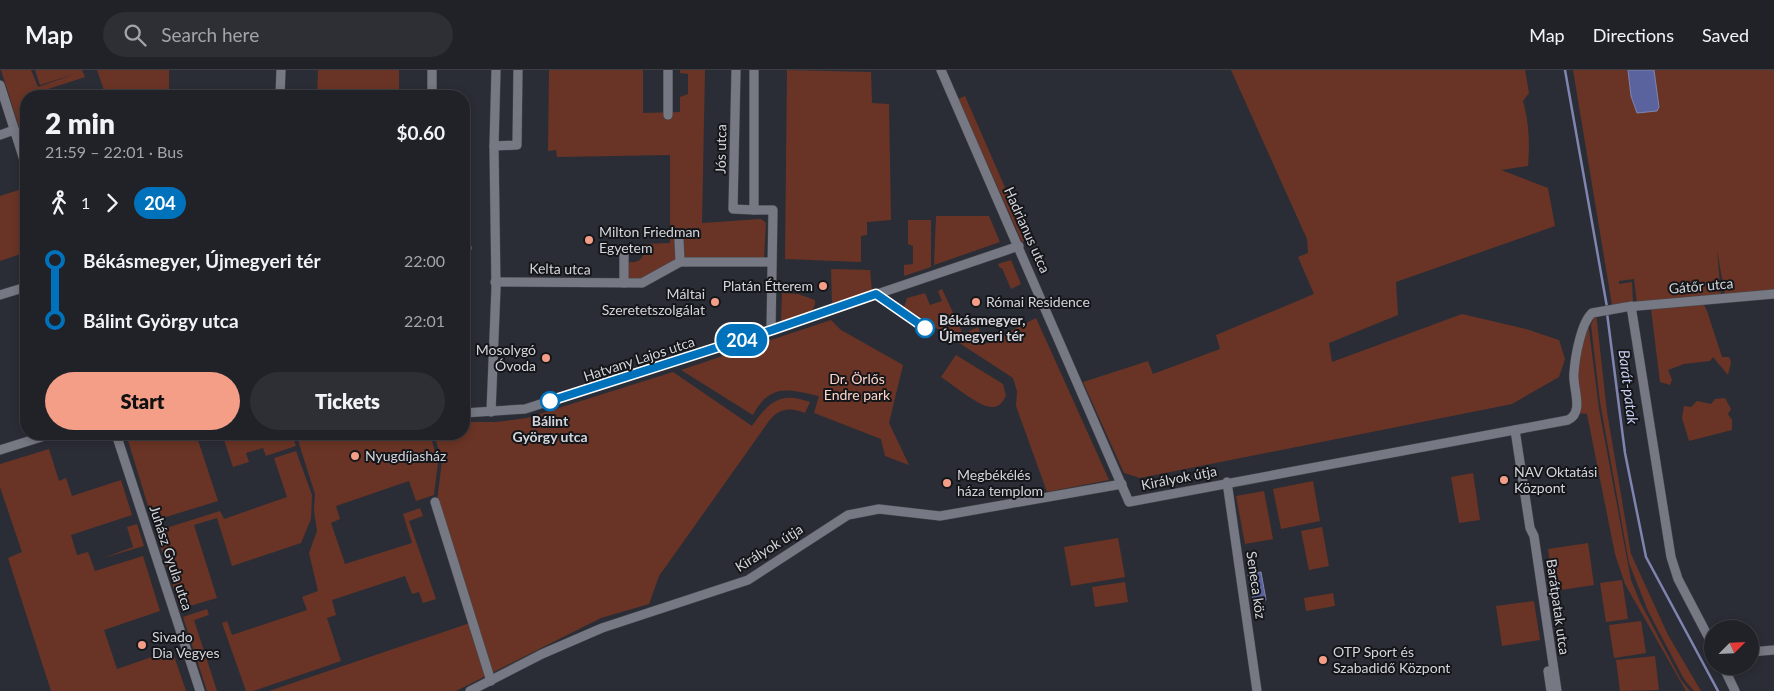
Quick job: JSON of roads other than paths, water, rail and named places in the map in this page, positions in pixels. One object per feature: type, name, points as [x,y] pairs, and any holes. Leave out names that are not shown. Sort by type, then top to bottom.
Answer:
[{"type":"street","points":[[280,90],[281,70]]},
{"type":"street","points":[[432,70],[432,90]]},
{"type":"street","points":[[491,412],[495,282],[494,146],[496,70]]},
{"type":"street","points":[[494,146],[517,145],[518,70]]},
{"type":"street","points":[[668,70],[668,115]]},
{"type":"street","name":"Jós utca","points":[[736,70],[733,209],[773,210],[772,330]]},
{"type":"street","points":[[754,70],[754,210]]},
{"type":"street","name":"Hadrianus utca","points":[[941,70],[1122,484]]},
{"type":"street","points":[[0,85],[20,148]]},
{"type":"street","points":[[0,135],[14,130]]},
{"type":"street","points":[[679,240],[680,262]]},
{"type":"street","name":"Hatvany Lajos utca","points":[[470,413],[525,409],[772,330],[1019,246]]},
{"type":"street","points":[[624,254],[624,283]]},
{"type":"street","name":"Kelta utca","points":[[495,282],[642,283],[680,262],[772,262]]},
{"type":"street","points":[[0,295],[20,289]]},
{"type":"street","name":"Gátőr utca","points":[[1592,313],[1629,307],[1774,294]]},
{"type":"street","points":[[1629,307],[1671,557],[1678,579],[1704,628]]},
{"type":"street","name":"Királyok útja","points":[[470,691],[542,654],[602,628],[748,580],[848,515],[880,509],[940,516],[1122,484],[1129,502],[1572,418],[1577,406],[1574,373],[1584,323],[1592,313]]},
{"type":"street","name":"Barátpatak utca","points":[[1515,430],[1530,528],[1534,536],[1557,691]]},
{"type":"street","points":[[0,450],[32,440]]},
{"type":"street","name":"Juhász Gyula utca","points":[[118,440],[200,691]]},
{"type":"street","name":"Seneca köz","points":[[1227,482],[1257,691]]},
{"type":"street","points":[[435,502],[491,681]]},
{"type":"street","name":"Barátpatak utca","points":[[1530,528],[1528,535],[1550,691]]},
{"type":"street","points":[[1759,651],[1774,650]]},
{"type":"street","points":[[1727,675],[1735,691]]},
{"type":"water","points":[[1628,70],[1654,70],[1659,107],[1657,111],[1637,113],[1631,96]]},
{"type":"water","points":[[1261,572],[1266,600],[1254,603],[1248,574]]},
{"type":"waterway","name":"Barát-patak","points":[[1565,70],[1607,307]]},
{"type":"waterway","name":"Barát-patak","points":[[1607,313],[1625,453],[1646,557],[1718,691]]},
{"type":"place","name":"Milton Friedman Egyetem","points":[[589,240]]},
{"type":"place","name":"Platán Étterem","points":[[823,286]]},
{"type":"place","name":"Máltai Szeretetszolgálat","points":[[715,302]]},
{"type":"place","name":"Római Residence","points":[[976,302]]},
{"type":"place","name":"Békásmegyer, Újmegyeri tér","points":[[925,328]]},
{"type":"place","name":"Mosolygó Óvoda","points":[[546,358]]},
{"type":"place","name":"Bálint György utca","points":[[550,401]]},
{"type":"place","name":"Nyugdíjasház","points":[[355,456]]},
{"type":"place","name":"NAV Oktatási Központ","points":[[1504,480]]},
{"type":"place","name":"Megbékélés háza templom","points":[[947,483]]},
{"type":"place","name":"Sivado Dia Vegyes","points":[[142,645]]},
{"type":"place","name":"OTP Sport és Szabadidő Központ","points":[[1323,660]]},
{"type":"park label","name":"Dr. Örlős Endre park","points":[[857,388]]}]
